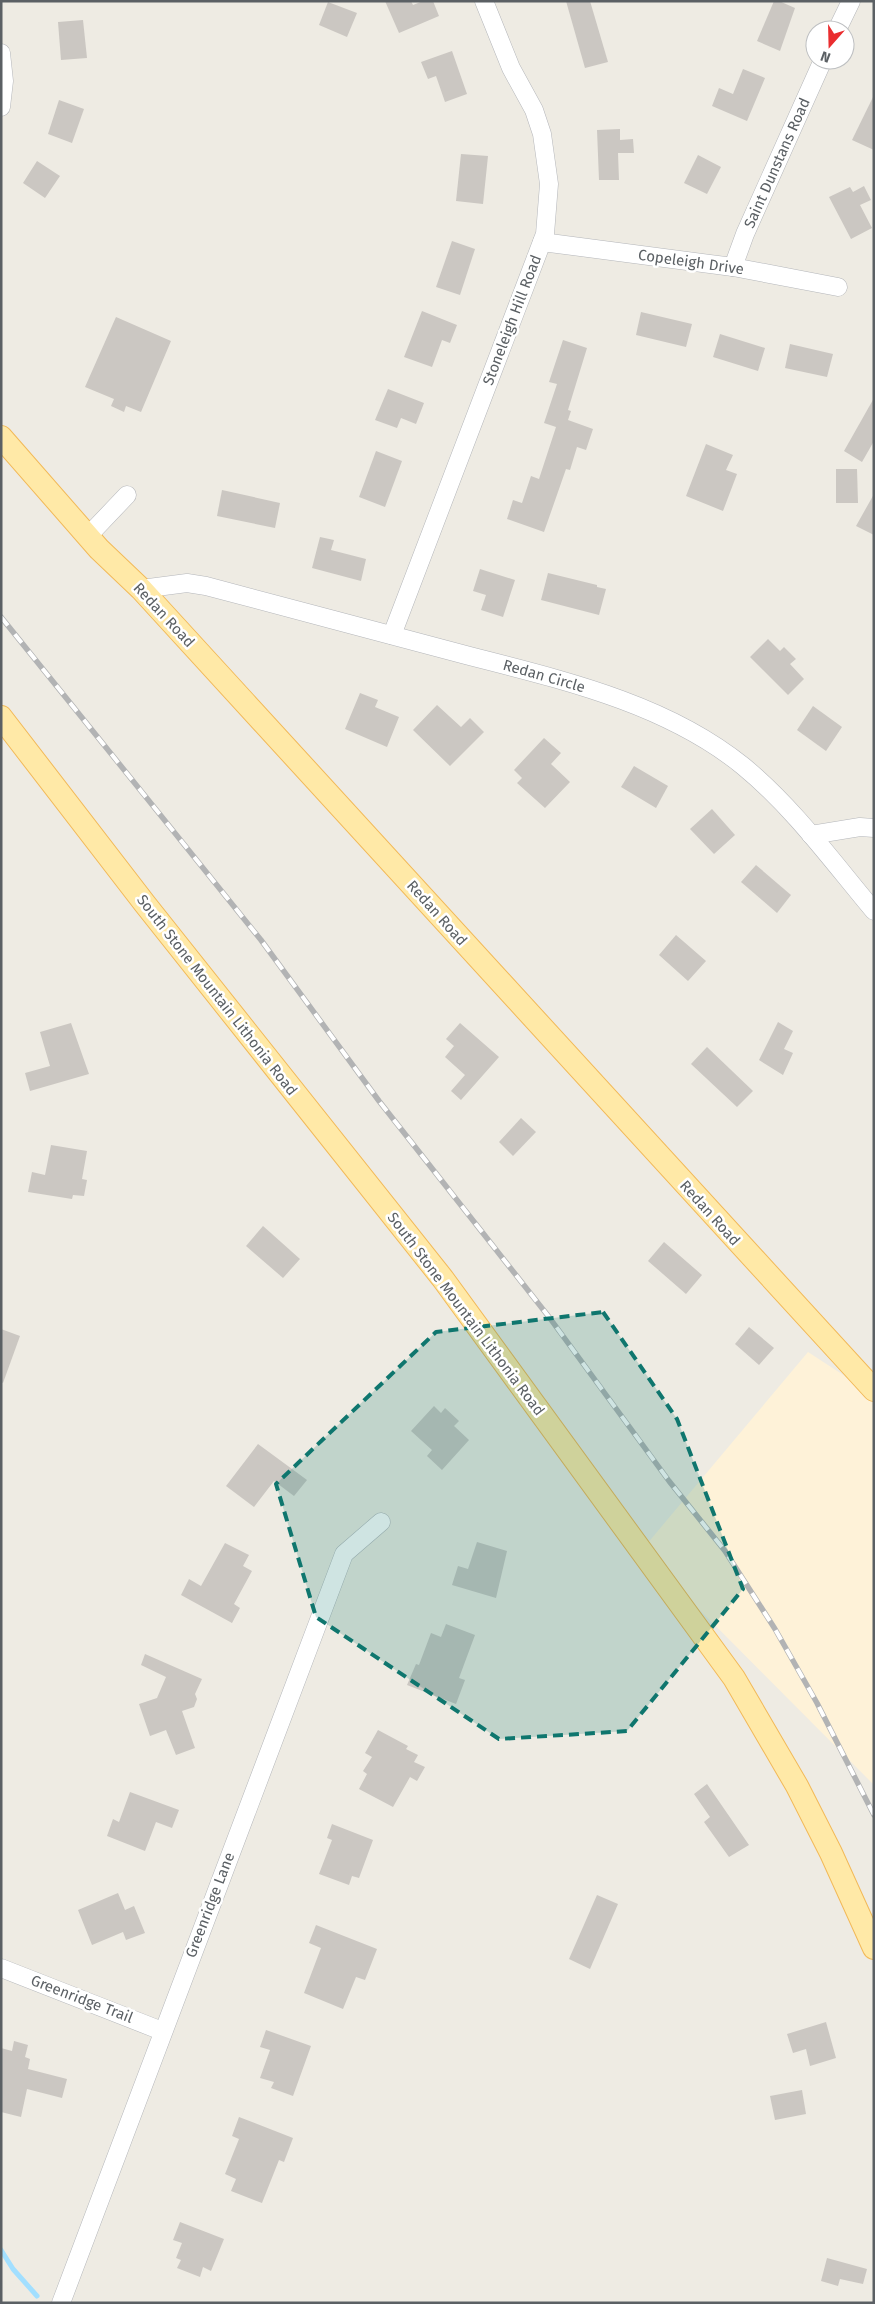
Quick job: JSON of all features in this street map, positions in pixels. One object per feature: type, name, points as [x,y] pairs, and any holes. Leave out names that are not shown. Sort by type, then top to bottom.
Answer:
[{"type":"main road","name":"Redan Road","points":[[1,437],[88,536],[141,588],[874,1390]]},
{"type":"main road","name":"South Stone Mountain Lithonia Road","points":[[1,717],[145,904],[443,1279],[734,1678],[797,1786],[832,1853],[874,1948]]},
{"type":"street","name":"Stoneleigh Hill Road","points":[[392,635],[542,242],[548,209],[549,184],[542,134],[534,110],[511,68],[484,1]]},
{"type":"street","points":[[842,20],[851,1]]},
{"type":"street","points":[[1,53],[4,81],[1,107]]},
{"type":"street","name":"Saint Dunstans Road","points":[[733,267],[745,234],[819,70]]},
{"type":"street","name":"Copeleigh Drive","points":[[542,242],[733,267],[838,287]]},
{"type":"street","points":[[88,536],[127,495]]},
{"type":"street","name":"Redan Circle","points":[[141,588],[187,583],[206,586],[575,684],[641,706],[712,744],[742,765],[780,799],[874,911]]},
{"type":"street","points":[[811,835],[860,827],[874,828]]},
{"type":"street","name":"Greenridge Lane","points":[[61,2303],[162,2031],[344,1554],[381,1522]]},
{"type":"street","name":"Greenridge Trail","points":[[1,1968],[162,2031]]},
{"type":"highlighted area","points":[[603,1312],[677,1419],[743,1589],[627,1731],[499,1739],[316,1617],[276,1484],[436,1332]]},
{"type":"shaded area","points":[[808,1352],[874,1395],[874,1785],[641,1551]]},
{"type":"building","points":[[385,1],[411,1],[413,5],[423,1],[433,1],[439,16],[399,33]]},
{"type":"building","points":[[566,1],[590,1],[608,62],[585,68]]},
{"type":"building","points":[[774,1],[779,1],[795,8],[780,51],[757,41]]},
{"type":"building","points":[[328,2],[357,13],[347,37],[319,25]]},
{"type":"building","points":[[83,20],[87,58],[61,60],[58,22]]},
{"type":"building","points":[[452,51],[467,94],[445,102],[436,76],[428,79],[421,62]]},
{"type":"building","points":[[743,69],[765,78],[747,121],[712,106],[719,88],[733,94]]},
{"type":"building","points":[[874,95],[874,150],[852,140]]},
{"type":"building","points":[[59,100],[84,109],[72,143],[48,134]]},
{"type":"building","points":[[620,129],[620,140],[633,139],[634,153],[618,153],[619,180],[599,180],[597,130]]},
{"type":"building","points":[[461,154],[488,156],[483,204],[456,201]]},
{"type":"building","points":[[698,155],[721,167],[707,194],[684,183]]},
{"type":"building","points":[[37,161],[60,176],[45,198],[23,183]]},
{"type":"building","points":[[864,186],[871,200],[860,205],[872,228],[851,239],[829,197],[850,187],[853,192]]},
{"type":"building","points":[[452,241],[475,249],[460,295],[436,287]]},
{"type":"building","points":[[422,311],[457,325],[450,343],[442,340],[432,367],[404,357]]},
{"type":"building","points":[[641,312],[692,324],[686,347],[636,335]]},
{"type":"building","points":[[116,317],[171,341],[141,412],[126,406],[124,412],[111,406],[114,399],[85,387]]},
{"type":"building","points":[[720,334],[765,348],[758,371],[713,357]]},
{"type":"building","points":[[563,340],[587,348],[568,410],[571,411],[568,420],[593,429],[586,450],[577,447],[570,470],[566,469],[544,532],[507,519],[513,500],[522,503],[531,476],[539,479],[556,427],[544,423],[557,384],[549,382]]},
{"type":"building","points":[[790,344],[833,354],[827,377],[785,368]]},
{"type":"building","points":[[388,389],[424,403],[416,424],[401,418],[397,428],[375,420]]},
{"type":"building","points":[[874,398],[874,441],[862,462],[844,451]]},
{"type":"building","points":[[706,444],[733,455],[726,470],[737,474],[723,511],[686,496]]},
{"type":"building","points":[[376,451],[402,461],[385,507],[359,497]]},
{"type":"building","points":[[836,469],[857,469],[858,503],[836,503]]},
{"type":"building","points":[[222,490],[280,503],[275,528],[217,516]]},
{"type":"building","points":[[874,494],[874,535],[856,526]]},
{"type":"building","points":[[320,537],[334,540],[331,550],[366,559],[361,581],[312,568]]},
{"type":"building","points":[[480,569],[515,580],[503,617],[481,610],[486,595],[473,591]]},
{"type":"building","points":[[548,573],[606,589],[599,615],[541,600]]},
{"type":"building","points":[[768,639],[780,651],[784,647],[796,659],[790,664],[804,679],[788,695],[750,657]]},
{"type":"building","points":[[360,693],[378,700],[375,707],[399,717],[387,747],[345,729]]},
{"type":"building","points":[[437,705],[461,727],[470,718],[484,732],[450,766],[413,730]]},
{"type":"building","points":[[813,706],[842,727],[826,751],[797,730]]},
{"type":"building","points":[[544,738],[561,753],[551,764],[570,782],[545,808],[517,783],[522,778],[514,770]]},
{"type":"building","points":[[634,766],[668,786],[656,808],[621,787]]},
{"type":"building","points":[[712,809],[735,835],[714,854],[690,829]]},
{"type":"building","points":[[756,865],[791,895],[777,913],[741,882]]},
{"type":"building","points":[[676,935],[706,961],[688,981],[659,955]]},
{"type":"building","points":[[778,1022],[793,1031],[784,1049],[793,1053],[783,1075],[759,1060]]},
{"type":"building","points":[[71,1023],[89,1074],[30,1091],[25,1073],[50,1066],[40,1032]]},
{"type":"building","points":[[460,1023],[499,1057],[461,1100],[451,1091],[465,1075],[445,1057],[454,1046],[446,1039]]},
{"type":"building","points":[[707,1047],[753,1091],[737,1107],[691,1064]]},
{"type":"building","points":[[521,1118],[536,1132],[513,1156],[499,1142]]},
{"type":"building","points":[[51,1145],[87,1151],[82,1179],[87,1180],[84,1196],[73,1195],[72,1199],[28,1192],[32,1172],[45,1175]]},
{"type":"building","points":[[263,1226],[300,1259],[283,1278],[246,1246]]},
{"type":"building","points":[[664,1242],[702,1275],[686,1294],[648,1261]]},
{"type":"building","points":[[749,1327],[774,1348],[759,1365],[735,1344]]},
{"type":"building","points":[[1,1329],[20,1336],[3,1383],[1,1382]]},
{"type":"building","points":[[434,1406],[441,1413],[445,1408],[459,1421],[454,1426],[469,1440],[442,1470],[427,1456],[432,1450],[411,1431]]},
{"type":"building","points":[[258,1444],[307,1480],[294,1496],[274,1481],[254,1507],[226,1486]]},
{"type":"building","points":[[477,1542],[507,1551],[496,1598],[452,1585],[458,1566],[468,1569]]},
{"type":"building","points":[[225,1543],[249,1555],[243,1566],[252,1571],[234,1604],[240,1608],[232,1623],[181,1595],[189,1579],[201,1586]]},
{"type":"building","points":[[446,1624],[475,1635],[459,1678],[465,1680],[456,1704],[407,1685],[416,1664],[419,1665],[431,1633],[441,1637]]},
{"type":"building","points":[[145,1654],[202,1679],[195,1694],[197,1699],[194,1707],[182,1711],[195,1748],[176,1755],[166,1730],[150,1736],[139,1704],[157,1698],[166,1677],[141,1665]]},
{"type":"building","points":[[378,1730],[408,1746],[406,1749],[418,1755],[414,1762],[425,1767],[417,1781],[410,1777],[393,1807],[359,1789],[367,1774],[363,1771],[372,1757],[365,1753]]},
{"type":"building","points":[[707,1784],[749,1845],[729,1857],[704,1822],[710,1817],[694,1794]]},
{"type":"building","points":[[130,1792],[179,1810],[172,1828],[156,1822],[145,1851],[107,1836],[113,1819],[119,1822]]},
{"type":"building","points":[[332,1824],[373,1840],[359,1878],[352,1876],[349,1885],[319,1874],[332,1840],[327,1838]]},
{"type":"building","points":[[118,1893],[125,1910],[134,1906],[145,1933],[126,1940],[123,1932],[92,1945],[78,1910]]},
{"type":"building","points":[[597,1895],[618,1904],[590,1969],[569,1959]]},
{"type":"building","points":[[316,1925],[377,1949],[365,1980],[356,1977],[343,2009],[304,1993],[321,1948],[309,1943]]},
{"type":"building","points":[[826,2022],[836,2058],[810,2066],[806,2049],[793,2053],[787,2034]]},
{"type":"building","points":[[266,2030],[311,2046],[293,2096],[271,2088],[274,2082],[260,2078],[270,2050],[260,2047]]},
{"type":"building","points":[[14,2041],[28,2045],[25,2057],[30,2059],[28,2069],[67,2079],[62,2098],[27,2089],[21,2117],[1,2112],[1,2048],[12,2051]]},
{"type":"building","points":[[802,2090],[806,2114],[775,2120],[770,2096]]},
{"type":"building","points":[[239,2117],[293,2138],[284,2162],[279,2160],[262,2203],[231,2191],[236,2179],[225,2174],[239,2139],[232,2136]]},
{"type":"building","points":[[180,2222],[224,2239],[211,2271],[203,2267],[200,2277],[177,2268],[181,2260],[176,2258],[182,2243],[173,2240]]},
{"type":"building","points":[[827,2258],[867,2269],[863,2284],[840,2279],[838,2286],[821,2281]]},
{"type":"waterway","points":[[1,2250],[13,2269],[37,2296]]},
{"type":"railway","points":[[1,617],[261,940],[379,1101],[549,1317],[669,1481],[725,1551],[775,1629],[817,1703],[874,1815]]}]
